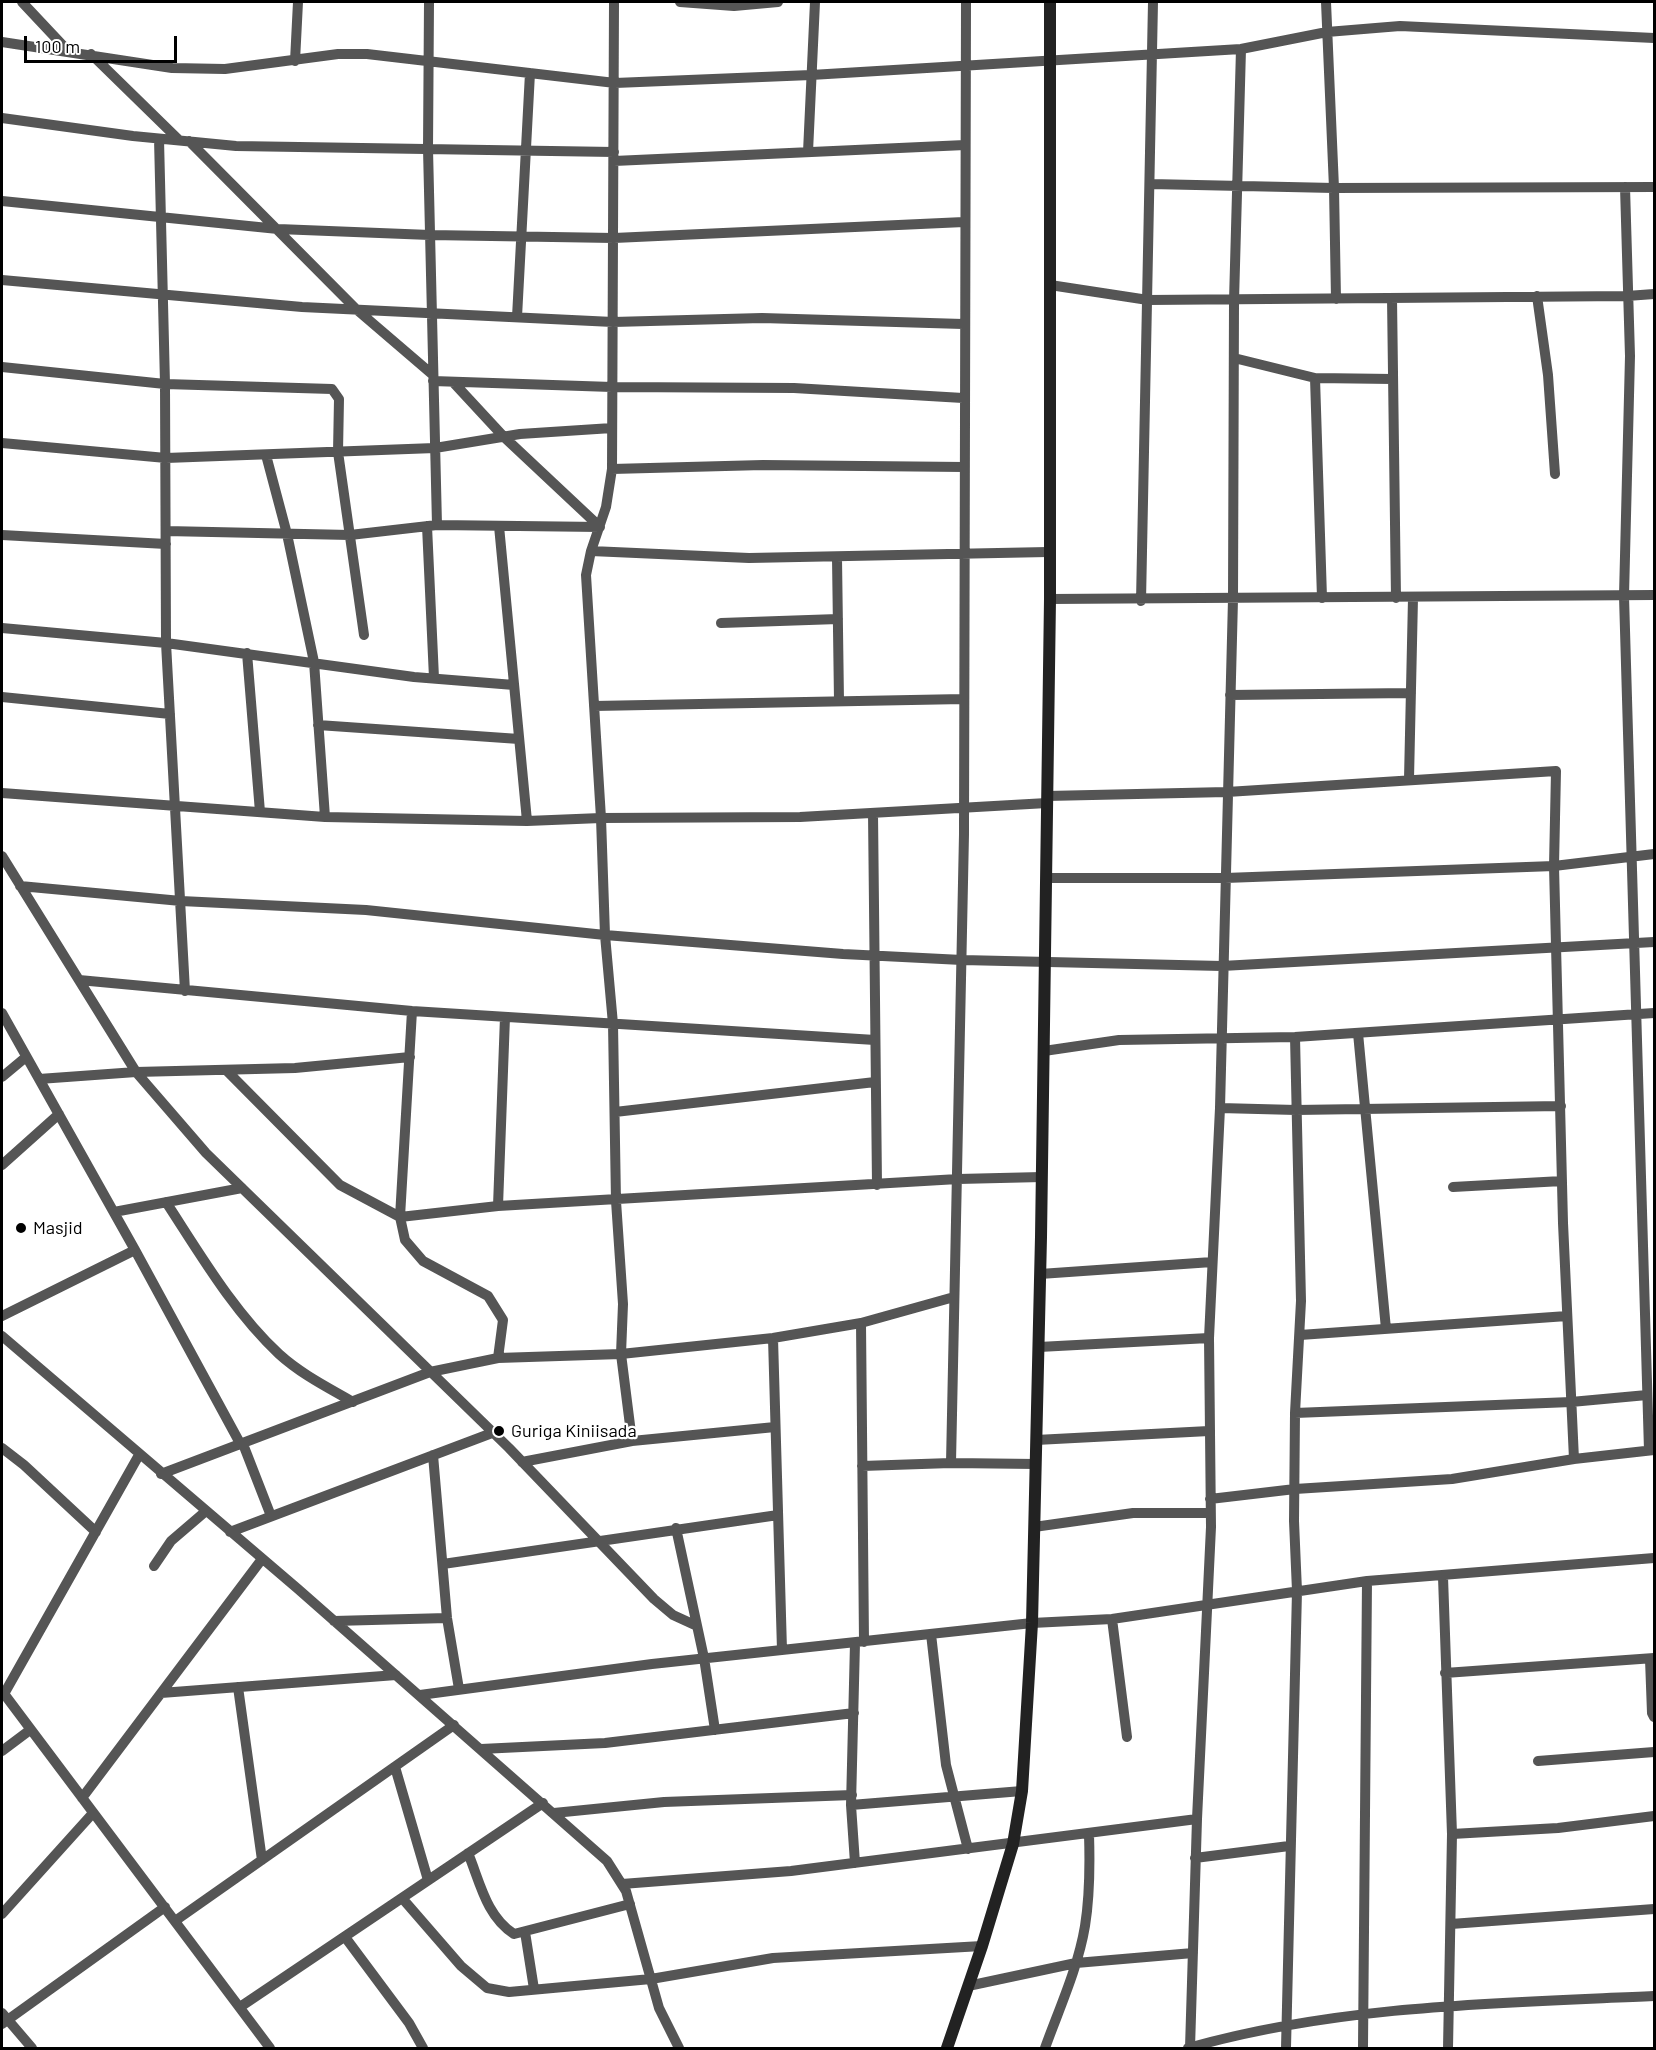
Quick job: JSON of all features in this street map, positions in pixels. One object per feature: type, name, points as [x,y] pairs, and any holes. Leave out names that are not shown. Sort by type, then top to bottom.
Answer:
[{"type":"street","points":[[22,2],[68,51]]},
{"type":"street","points":[[295,61],[298,2]]},
{"type":"street","points":[[429,2],[428,149],[435,448],[432,526],[434,678]]},
{"type":"street","points":[[614,2],[612,469],[600,527],[591,551],[586,575],[602,818],[605,935],[613,1024],[616,1201],[623,1304],[621,1354],[632,1442]]},
{"type":"street","points":[[680,2],[734,6],[778,2]]},
{"type":"street","points":[[808,152],[815,2]]},
{"type":"street","points":[[951,1463],[964,807],[963,324],[966,2]]},
{"type":"street","points":[[947,2049],[1013,1844],[1022,1791],[1032,1623],[1042,1177],[1050,599],[1048,552],[1050,2]]},
{"type":"street","points":[[1141,601],[1149,300],[1153,2]]},
{"type":"street","points":[[1326,2],[1336,299]]},
{"type":"street","points":[[2,42],[172,68],[225,69],[338,54],[357,54],[615,82],[811,75],[1241,49],[1327,32],[1401,26],[1654,38]]},
{"type":"street","points":[[1241,49],[1234,301],[1233,599],[1224,878],[1220,1108],[1209,1338],[1210,1513],[1189,2048],[1233,2035],[1364,2014],[1448,2006],[1654,1996]]},
{"type":"street","points":[[90,54],[278,229],[357,309],[433,378],[453,382],[612,387],[794,388],[963,398]]},
{"type":"street","points":[[517,317],[530,73]]},
{"type":"street","points":[[2,118],[159,139],[236,146],[428,149],[614,157],[964,145]]},
{"type":"street","points":[[159,139],[165,384],[166,643],[185,991]]},
{"type":"street","points":[[1150,184],[1334,188],[1654,187]]},
{"type":"street","points":[[1210,1499],[1295,1489],[1452,1479],[1574,1459],[1652,1450],[1647,1395],[1649,1196],[1634,943],[1624,596],[1630,356],[1625,188]]},
{"type":"street","points":[[2,201],[278,229],[430,235],[614,238],[964,222]]},
{"type":"street","points":[[2,280],[162,296],[613,322],[762,318],[963,324]]},
{"type":"street","points":[[1050,285],[1149,300],[1234,301],[1654,294]]},
{"type":"street","points":[[1537,296],[1548,375],[1555,474]]},
{"type":"street","points":[[1392,298],[1396,598]]},
{"type":"street","points":[[1234,358],[1315,378],[1393,379]]},
{"type":"street","points":[[2,367],[165,384],[332,389],[339,399],[338,452],[364,635]]},
{"type":"street","points":[[1315,378],[1322,598]]},
{"type":"street","points":[[453,382],[503,436],[600,527]]},
{"type":"street","points":[[2,443],[166,458],[435,448],[503,436],[612,428]]},
{"type":"street","points":[[266,455],[287,534],[314,662],[325,817]]},
{"type":"street","points":[[612,469],[763,465],[964,467]]},
{"type":"street","points":[[166,531],[350,535],[432,526],[600,527]]},
{"type":"street","points":[[499,526],[527,821]]},
{"type":"street","points":[[2,535],[166,544]]},
{"type":"street","points":[[591,551],[749,558],[1048,552]]},
{"type":"street","points":[[837,558],[839,701]]},
{"type":"street","points":[[1050,599],[1141,601],[1654,595]]},
{"type":"street","points":[[1409,779],[1413,598]]},
{"type":"street","points":[[721,623],[838,619]]},
{"type":"street","points":[[2,628],[166,643],[434,678],[514,685]]},
{"type":"street","points":[[247,653],[260,812]]},
{"type":"street","points":[[1230,695],[1411,693]]},
{"type":"street","points":[[2,697],[170,714]]},
{"type":"street","points":[[594,706],[964,699]]},
{"type":"street","points":[[318,725],[519,739]]},
{"type":"street","points":[[2,792],[325,817],[527,821],[602,818],[800,817],[964,807],[1047,799],[1227,792],[1556,771],[1554,866],[1558,947],[1562,1181],[1574,1459]]},
{"type":"street","points":[[873,813],[877,1185]]},
{"type":"street","points":[[1046,878],[1224,878],[1554,866],[1654,854]]},
{"type":"street","points":[[2,856],[136,1072],[206,1153],[492,1432],[654,1599],[673,1615],[697,1626]]},
{"type":"street","points":[[20,886],[181,901],[366,910],[605,935],[962,960],[1222,966],[1654,942]]},
{"type":"street","points":[[79,980],[412,1011],[874,1040]]},
{"type":"street","points":[[412,1011],[400,1217],[405,1240],[423,1261],[488,1296],[503,1320],[498,1358]]},
{"type":"street","points":[[2,1013],[242,1444],[271,1516]]},
{"type":"street","points":[[1044,1051],[1119,1040],[1220,1039],[1358,1033],[1654,1013]]},
{"type":"street","points":[[498,1206],[505,1017]]},
{"type":"street","points":[[1358,1033],[1386,1329]]},
{"type":"street","points":[[1286,2049],[1289,1846],[1297,1591],[1295,1413],[1300,1335],[1295,1036]]},
{"type":"street","points":[[2,1077],[26,1057]]},
{"type":"street","points":[[39,1079],[136,1072],[295,1068],[410,1057]]},
{"type":"street","points":[[226,1070],[339,1185],[400,1217],[498,1206],[616,1201],[958,1179],[1042,1177]]},
{"type":"street","points":[[615,1112],[875,1082]]},
{"type":"street","points":[[1220,1108],[1296,1110],[1561,1106]]},
{"type":"street","points":[[2,1165],[58,1114]]},
{"type":"street","points":[[1453,1187],[1562,1181]]},
{"type":"street","points":[[114,1212],[242,1188]]},
{"type":"street","points":[[166,1202],[226,1293],[278,1353],[298,1369],[353,1402]]},
{"type":"street","points":[[2,1316],[135,1250]]},
{"type":"street","points":[[1040,1274],[1212,1262]]},
{"type":"street","points":[[161,1474],[430,1372],[498,1358],[621,1354],[773,1338],[861,1323],[954,1297]]},
{"type":"street","points":[[1300,1335],[1567,1316]]},
{"type":"street","points":[[855,1863],[851,1800],[854,1713],[860,1642],[861,1323]]},
{"type":"street","points":[[2,1336],[420,1695],[607,1861],[622,1884],[659,2008],[679,2049]]},
{"type":"street","points":[[773,1338],[782,1650]]},
{"type":"street","points":[[1039,1347],[1209,1338]]},
{"type":"street","points":[[1295,1413],[1571,1402],[1647,1395]]},
{"type":"street","points":[[522,1462],[632,1442],[775,1427]]},
{"type":"street","points":[[1036,1440],[1209,1431]]},
{"type":"street","points":[[230,1532],[492,1432]]},
{"type":"street","points":[[2,1448],[24,1465],[96,1532]]},
{"type":"street","points":[[139,1455],[3,1693],[270,2049]]},
{"type":"street","points":[[433,1455],[447,1618],[459,1689]]},
{"type":"street","points":[[862,1466],[951,1463],[1036,1464]]},
{"type":"street","points":[[154,1566],[171,1541],[206,1511]]},
{"type":"street","points":[[1034,1527],[1133,1513],[1210,1513]]},
{"type":"street","points":[[443,1564],[675,1528],[778,1515]]},
{"type":"street","points":[[675,1528],[704,1658],[715,1730]]},
{"type":"street","points":[[420,1695],[704,1658],[1032,1623],[1112,1619],[1367,1581],[1443,1577],[1654,1558]]},
{"type":"street","points":[[82,1798],[262,1559]]},
{"type":"street","points":[[1443,1577],[1452,1834],[1448,2049]]},
{"type":"street","points":[[1363,2049],[1367,1581]]},
{"type":"street","points":[[334,1621],[447,1618]]},
{"type":"street","points":[[1112,1619],[1127,1737]]},
{"type":"street","points":[[931,1634],[946,1765],[968,1849]]},
{"type":"street","points":[[1445,1673],[1652,1658],[1652,1713],[1654,1717]]},
{"type":"street","points":[[161,1693],[396,1675]]},
{"type":"street","points":[[237,1687],[262,1860]]},
{"type":"street","points":[[481,1749],[605,1743],[854,1713]]},
{"type":"street","points":[[175,1921],[454,1725]]},
{"type":"street","points":[[2,1751],[30,1730]]},
{"type":"street","points":[[1538,1761],[1654,1752]]},
{"type":"street","points":[[395,1767],[428,1880]]},
{"type":"street","points":[[554,1813],[664,1802],[851,1800],[1022,1791]]},
{"type":"street","points":[[240,2007],[543,1803]]},
{"type":"street","points":[[2,1914],[93,1813]]},
{"type":"street","points":[[1452,1834],[1558,1828],[1654,1816]]},
{"type":"street","points":[[622,1884],[855,1863],[1197,1819]]},
{"type":"street","points":[[1045,2049],[1076,1964],[1085,1927],[1090,1882],[1089,1834]]},
{"type":"street","points":[[1195,1858],[1289,1846]]},
{"type":"street","points":[[468,1853],[489,1908],[500,1925],[514,1934],[630,1905]]},
{"type":"street","points":[[402,1898],[461,1966],[487,1988],[509,1992],[651,1979],[773,1958],[982,1946]]},
{"type":"street","points":[[32,2049],[3,2019],[165,1907]]},
{"type":"street","points":[[1450,1924],[1654,1909]]},
{"type":"street","points":[[525,1932],[534,1989]]},
{"type":"street","points":[[345,1936],[409,2023],[423,2049]]},
{"type":"street","points":[[968,1986],[1076,1964],[1193,1953]]},
{"type":"place","name":"Masjid","points":[[21,1228]]},
{"type":"place","name":"Guriga Kiniisada","points":[[499,1431]]}]
